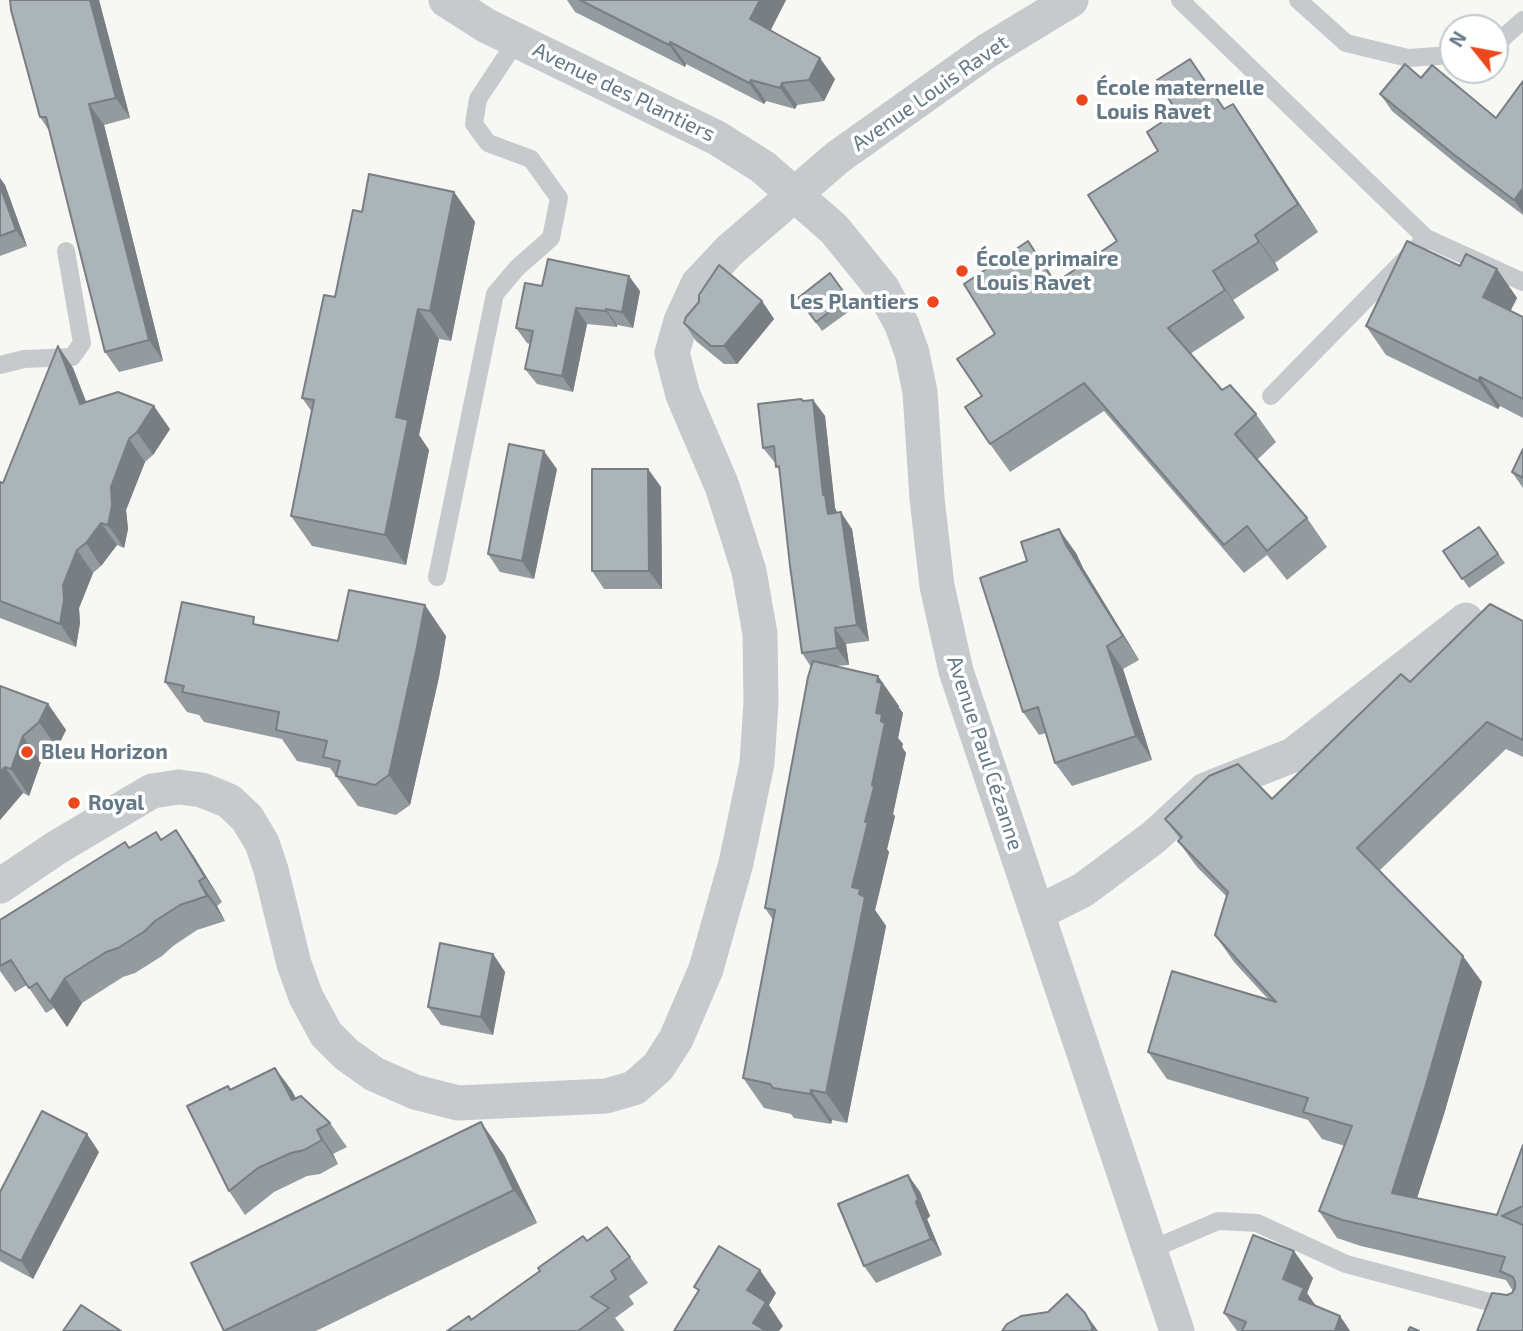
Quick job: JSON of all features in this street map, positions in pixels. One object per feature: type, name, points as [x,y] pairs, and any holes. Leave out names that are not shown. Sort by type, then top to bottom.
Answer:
[{"type":"street","name":"Avenue des Plantiers","points":[[446,0],[487,26],[718,138],[763,167],[795,195]]},
{"type":"street","name":"Avenue Louis Ravet","points":[[0,886],[67,841],[152,791],[179,787],[202,790],[229,801],[247,818],[262,843],[271,870],[294,964],[306,998],[326,1034],[346,1054],[374,1074],[415,1092],[458,1103],[606,1096],[634,1088],[658,1068],[676,1039],[706,969],[736,863],[757,763],[761,703],[760,634],[749,571],[722,486],[683,395],[671,353],[681,321],[698,284],[730,250],[838,158],[987,51],[1071,0]]},
{"type":"street","name":"Avenue Paul Cézanne","points":[[795,195],[834,229],[882,288],[902,325],[912,352],[920,392],[927,498],[937,586],[956,671],[1177,1331]]},
{"type":"street","points":[[1037,913],[1083,890],[1154,837],[1205,790],[1293,755],[1466,620]]},
{"type":"lane","points":[[1180,0],[1426,238],[1523,282]]},
{"type":"lane","points":[[1298,0],[1346,43],[1408,58],[1439,56]]},
{"type":"lane","points":[[1509,32],[1523,20]]},
{"type":"lane","points":[[437,577],[495,294],[517,268],[551,238],[559,198],[531,159],[488,143],[474,124],[478,99],[517,40]]},
{"type":"lane","points":[[1271,396],[1426,238]]},
{"type":"lane","points":[[0,365],[24,359],[72,357],[82,343],[66,251]]},
{"type":"lane","points":[[1150,1250],[1218,1221],[1257,1223],[1346,1264],[1523,1311]]},
{"type":"building","points":[[10,0],[90,0],[116,98],[89,104],[149,340],[105,352],[46,117],[40,117]]},
{"type":"building","points":[[580,0],[760,0],[750,19],[820,58],[809,80],[782,83],[780,88],[751,80],[749,83]]},
{"type":"building","points":[[1190,59],[1224,109],[1233,104],[1298,204],[1255,235],[1259,242],[1213,271],[1225,290],[1168,328],[1222,390],[1230,385],[1256,414],[1235,434],[1307,518],[1267,551],[1247,526],[1224,545],[1084,383],[990,444],[965,407],[982,396],[957,359],[995,334],[964,284],[1028,241],[1055,283],[1117,241],[1088,195],[1158,151],[1147,132],[1177,112],[1157,80]]},
{"type":"building","points":[[1405,64],[1421,78],[1432,65],[1439,71],[1439,84],[1455,84],[1496,118],[1523,81],[1523,188],[1514,200],[1380,94]]},
{"type":"building","points":[[369,174],[454,192],[430,311],[418,309],[396,417],[408,420],[385,535],[291,516],[314,400],[302,398],[324,295],[335,297],[353,210],[362,212]]},
{"type":"building","points":[[0,186],[16,230],[0,236]]},
{"type":"building","points":[[1407,241],[1460,266],[1466,254],[1497,269],[1483,297],[1523,317],[1523,399],[1480,377],[1478,381],[1366,326]]},
{"type":"building","points":[[548,259],[629,276],[622,312],[576,308],[562,376],[525,369],[533,331],[516,328],[525,283],[542,286]]},
{"type":"building","points":[[719,265],[762,301],[724,346],[711,346],[684,323]]},
{"type":"building","points":[[830,273],[848,298],[816,322],[798,298]]},
{"type":"building","points":[[58,346],[80,404],[118,392],[154,406],[137,432],[129,439],[111,487],[112,506],[108,525],[101,523],[77,550],[63,585],[64,600],[60,624],[0,601],[0,482],[3,483]]},
{"type":"building","points":[[813,400],[823,495],[828,514],[841,512],[857,625],[835,628],[837,648],[802,653],[779,466],[776,467],[774,446],[763,448],[758,404]]},
{"type":"building","points":[[509,444],[544,451],[522,561],[488,554]]},
{"type":"building","points":[[1523,449],[1523,478],[1512,472]]},
{"type":"building","points":[[592,469],[648,469],[649,571],[592,571]]},
{"type":"building","points":[[1479,527],[1498,554],[1462,579],[1443,551]]},
{"type":"building","points":[[1059,529],[1066,545],[1123,636],[1107,646],[1136,736],[1055,763],[1038,707],[1023,712],[980,578],[1027,561],[1021,542]]},
{"type":"building","points":[[349,590],[425,605],[389,775],[375,785],[336,776],[340,761],[323,757],[327,741],[276,730],[279,712],[182,692],[184,686],[165,682],[182,602],[254,617],[253,624],[338,641]]},
{"type":"building","points":[[1490,604],[1523,621],[1523,740],[1487,722],[1357,848],[1463,956],[1392,1193],[1497,1215],[1523,1145],[1523,1206],[1502,1216],[1523,1225],[1523,1331],[1477,1331],[1492,1293],[1507,1295],[1515,1288],[1513,1277],[1500,1271],[1505,1257],[1342,1220],[1319,1211],[1352,1126],[1303,1112],[1308,1098],[1148,1052],[1172,971],[1276,1002],[1215,935],[1228,892],[1178,841],[1182,837],[1165,819],[1209,776],[1238,764],[1272,799],[1401,674],[1410,682]]},
{"type":"building","points":[[813,661],[878,676],[877,682],[882,683],[876,713],[882,714],[881,721],[885,723],[865,822],[868,822],[852,887],[860,889],[859,894],[865,897],[826,1093],[811,1090],[810,1094],[773,1088],[770,1084],[743,1078],[775,910],[765,908]]},
{"type":"building","points":[[0,686],[48,704],[39,722],[23,736],[11,769],[5,767],[0,772]]},
{"type":"building","points":[[176,830],[205,877],[199,881],[207,896],[180,905],[145,931],[65,978],[50,1002],[37,983],[29,988],[11,960],[0,966],[0,920],[125,842],[129,848],[156,832],[161,840]]},
{"type":"building","points":[[440,943],[493,954],[481,1017],[428,1007]]},
{"type":"building","points":[[275,1068],[292,1100],[301,1096],[330,1123],[317,1130],[322,1140],[258,1168],[229,1191],[187,1106],[228,1086],[230,1090]]},
{"type":"building","points":[[42,1111],[87,1134],[21,1261],[0,1250],[0,1192]]},
{"type":"building","points":[[481,1122],[514,1190],[224,1331],[191,1263]]},
{"type":"building","points":[[908,1175],[931,1239],[864,1266],[838,1204]]},
{"type":"building","points":[[607,1227],[630,1257],[611,1271],[616,1279],[591,1297],[609,1308],[578,1331],[447,1331],[469,1316],[471,1320],[540,1271],[538,1268],[583,1236],[587,1241]]},
{"type":"building","points":[[1253,1235],[1294,1251],[1283,1279],[1304,1288],[1299,1299],[1340,1316],[1335,1331],[1242,1331],[1246,1322],[1224,1313]]},
{"type":"building","points":[[719,1246],[760,1270],[747,1290],[766,1302],[753,1323],[766,1331],[674,1331],[699,1290],[694,1287]]},
{"type":"building","points":[[1067,1294],[1085,1313],[1092,1331],[1002,1331],[1007,1324],[1021,1316],[1048,1312]]},
{"type":"building","points":[[81,1305],[121,1331],[63,1331]]},
{"type":"place","name":"École maternelle Louis Ravet","points":[[1082,100]]},
{"type":"place","name":"École primaire Louis Ravet","points":[[962,271]]},
{"type":"place","name":"Les Plantiers","points":[[933,302]]},
{"type":"place","name":"Bleu Horizon","points":[[27,752]]},
{"type":"place","name":"Royal","points":[[74,803]]}]
